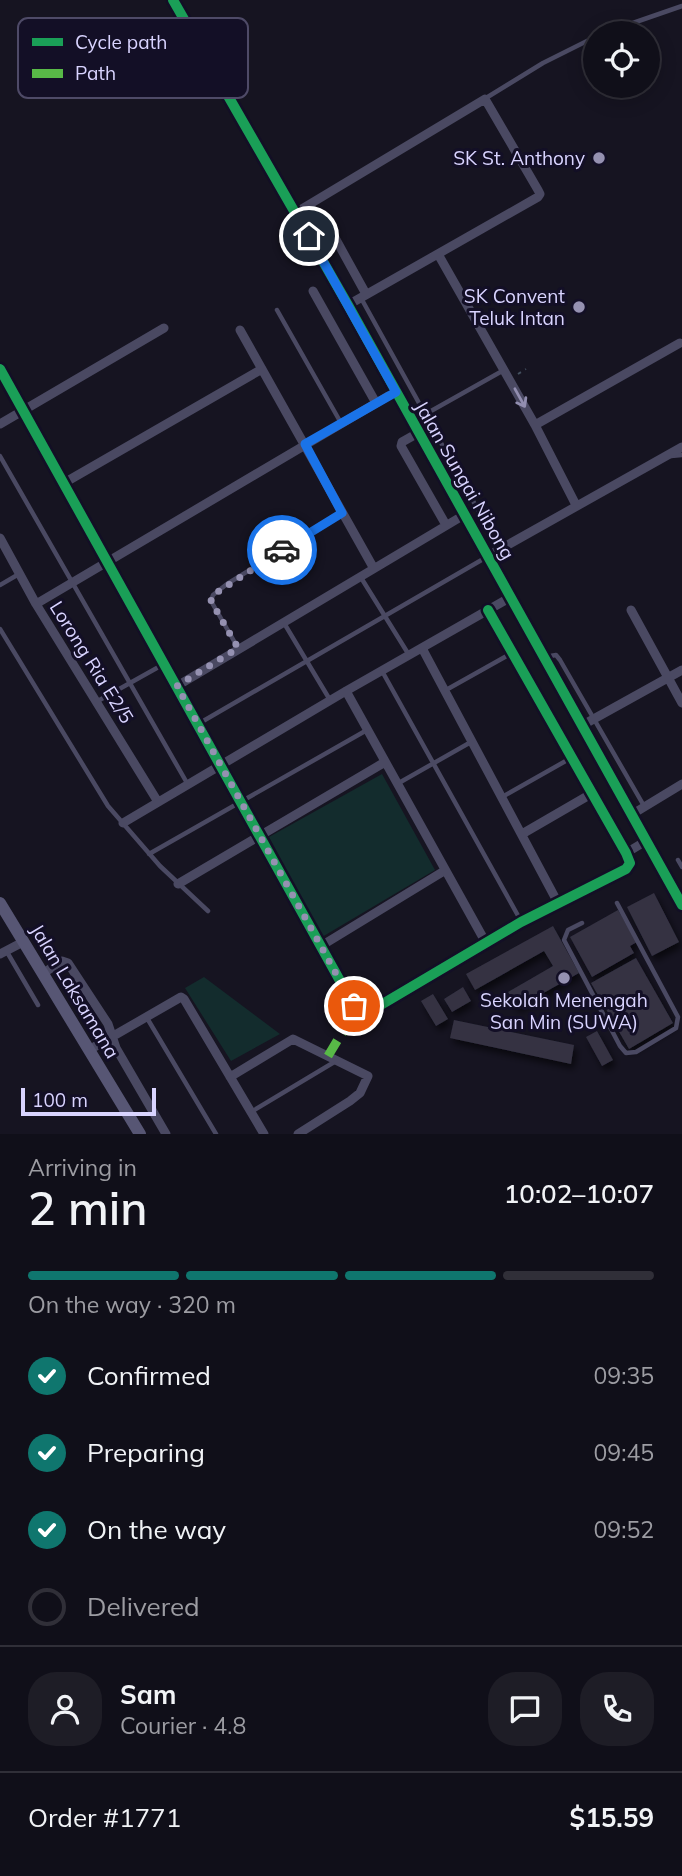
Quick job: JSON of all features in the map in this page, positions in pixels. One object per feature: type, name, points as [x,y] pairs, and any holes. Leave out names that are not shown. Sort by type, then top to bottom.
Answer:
[{"type":"street","name":"Jalan Sungai Nibong","points":[[173,0],[183,18]]},
{"type":"street","name":"Jalan Sungai Nibong","points":[[229,98],[464,515],[494,553],[511,597],[682,905]]},
{"type":"street","points":[[295,213],[485,99],[540,196],[348,305]]},
{"type":"street","points":[[334,236],[363,296]]},
{"type":"street","points":[[438,254],[535,425],[576,505]]},
{"type":"street","points":[[313,291],[376,403]]},
{"type":"street","points":[[0,424],[164,328]]},
{"type":"street","points":[[240,330],[373,567]]},
{"type":"street","points":[[535,425],[681,344]]},
{"type":"street","points":[[0,369],[354,1006],[364,1011],[374,1009],[521,922],[626,869],[630,863],[488,610]]},
{"type":"street","points":[[64,483],[262,369]]},
{"type":"street","points":[[36,604],[396,392]]},
{"type":"street","points":[[415,428],[401,446],[446,525]]},
{"type":"street","points":[[494,553],[682,447]]},
{"type":"street","points":[[177,686],[464,515]]},
{"type":"street","name":"Lorong Ria E2/5","points":[[0,538],[36,604],[158,802]]},
{"type":"street","points":[[123,823],[511,597]]},
{"type":"street","points":[[631,610],[682,703]]},
{"type":"street","points":[[422,648],[558,903]]},
{"type":"street","points":[[581,726],[682,670]]},
{"type":"street","points":[[346,691],[485,943]]},
{"type":"street","points":[[178,884],[384,762]]},
{"type":"street","points":[[631,815],[682,784]]},
{"type":"street","points":[[522,834],[592,793]]},
{"type":"street","points":[[626,853],[646,841]]},
{"type":"street","points":[[321,946],[444,872]]},
{"type":"street","name":"Jalan Laksamana","points":[[0,903],[139,1134]]},
{"type":"street","points":[[3,953],[23,942]]},
{"type":"street","points":[[42,974],[62,961],[68,963],[108,1024],[116,1048],[166,1134]]},
{"type":"street","points":[[89,1050],[177,997],[184,999],[264,1134]]},
{"type":"street","points":[[230,1077],[293,1039],[368,1076],[360,1093],[298,1134]]},
{"type":"lane","points":[[639,21],[682,6]]},
{"type":"lane","points":[[485,99],[543,63],[583,43]]},
{"type":"lane","points":[[198,724],[494,553],[363,296]]},
{"type":"lane","points":[[276,310],[341,423]]},
{"type":"lane","points":[[415,428],[425,415],[504,370]]},
{"type":"lane","points":[[666,456],[682,455]]},
{"type":"lane","points":[[0,456],[188,785]]},
{"type":"lane","points":[[238,648],[214,610],[211,601],[213,595],[342,513]]},
{"type":"lane","points":[[0,585],[19,573]]},
{"type":"lane","points":[[360,576],[409,655]]},
{"type":"lane","points":[[283,622],[330,700]]},
{"type":"lane","points":[[0,629],[108,806],[149,854],[208,911]]},
{"type":"lane","points":[[444,690],[512,653]]},
{"type":"lane","points":[[544,658],[556,654],[645,807]]},
{"type":"lane","points":[[96,702],[164,664]]},
{"type":"lane","points":[[382,670],[521,922]]},
{"type":"lane","points":[[149,854],[367,730]]},
{"type":"lane","points":[[397,784],[472,742]]},
{"type":"lane","points":[[502,797],[572,758]]},
{"type":"lane","points":[[678,860],[682,867]]},
{"type":"lane","points":[[582,923],[568,930],[564,940],[620,1046],[626,1053],[636,1052],[676,1028],[678,1017],[617,903]]},
{"type":"lane","points":[[3,953],[38,1005]]},
{"type":"lane","points":[[146,1016],[216,1134]]},
{"type":"lane","points":[[251,1112],[337,1061]]},
{"type":"green space","points":[[382,774],[435,870],[322,937],[269,837]]},
{"type":"green space","points":[[204,977],[280,1034],[231,1061],[185,988]]},
{"type":"building","points":[[654,893],[679,942],[652,956],[627,907]]},
{"type":"building","points":[[618,910],[637,942],[630,946],[634,953],[592,977],[570,937]]},
{"type":"building","points":[[553,926],[579,973],[517,1008],[508,992],[553,966],[544,951],[475,990],[466,974]]},
{"type":"building","points":[[636,958],[673,1023],[629,1049],[591,983]]},
{"type":"building","points":[[463,987],[471,1001],[452,1012],[444,999]]},
{"type":"building","points":[[433,994],[448,1019],[436,1026],[421,1001]]},
{"type":"building","points":[[454,1020],[574,1045],[571,1064],[450,1038]]},
{"type":"building","points":[[597,1031],[613,1060],[602,1066],[586,1037]]},
{"type":"marked path","points":[[328,1056],[361,1010]]},
{"type":"cycle path","points":[[173,0],[183,18]]},
{"type":"cycle path","points":[[229,98],[348,305],[682,905]]},
{"type":"cycle path","points":[[0,369],[354,1006],[364,1011],[374,1009],[521,922],[626,869],[630,863],[488,610]]},
{"type":"way so far","points":[[282,550],[213,595],[211,601],[214,610],[238,648],[177,686],[354,1006]]},
{"type":"place","name":"SK St. Anthony","points":[[599,158]]},
{"type":"place","name":"SK Convent Teluk Intan","points":[[579,307]]},
{"type":"place","name":"Sekolah Menengah San Min (SUWA)","points":[[564,978]]},
{"type":"route","points":[[282,550],[342,513],[305,444],[396,392],[309,236]]}]
